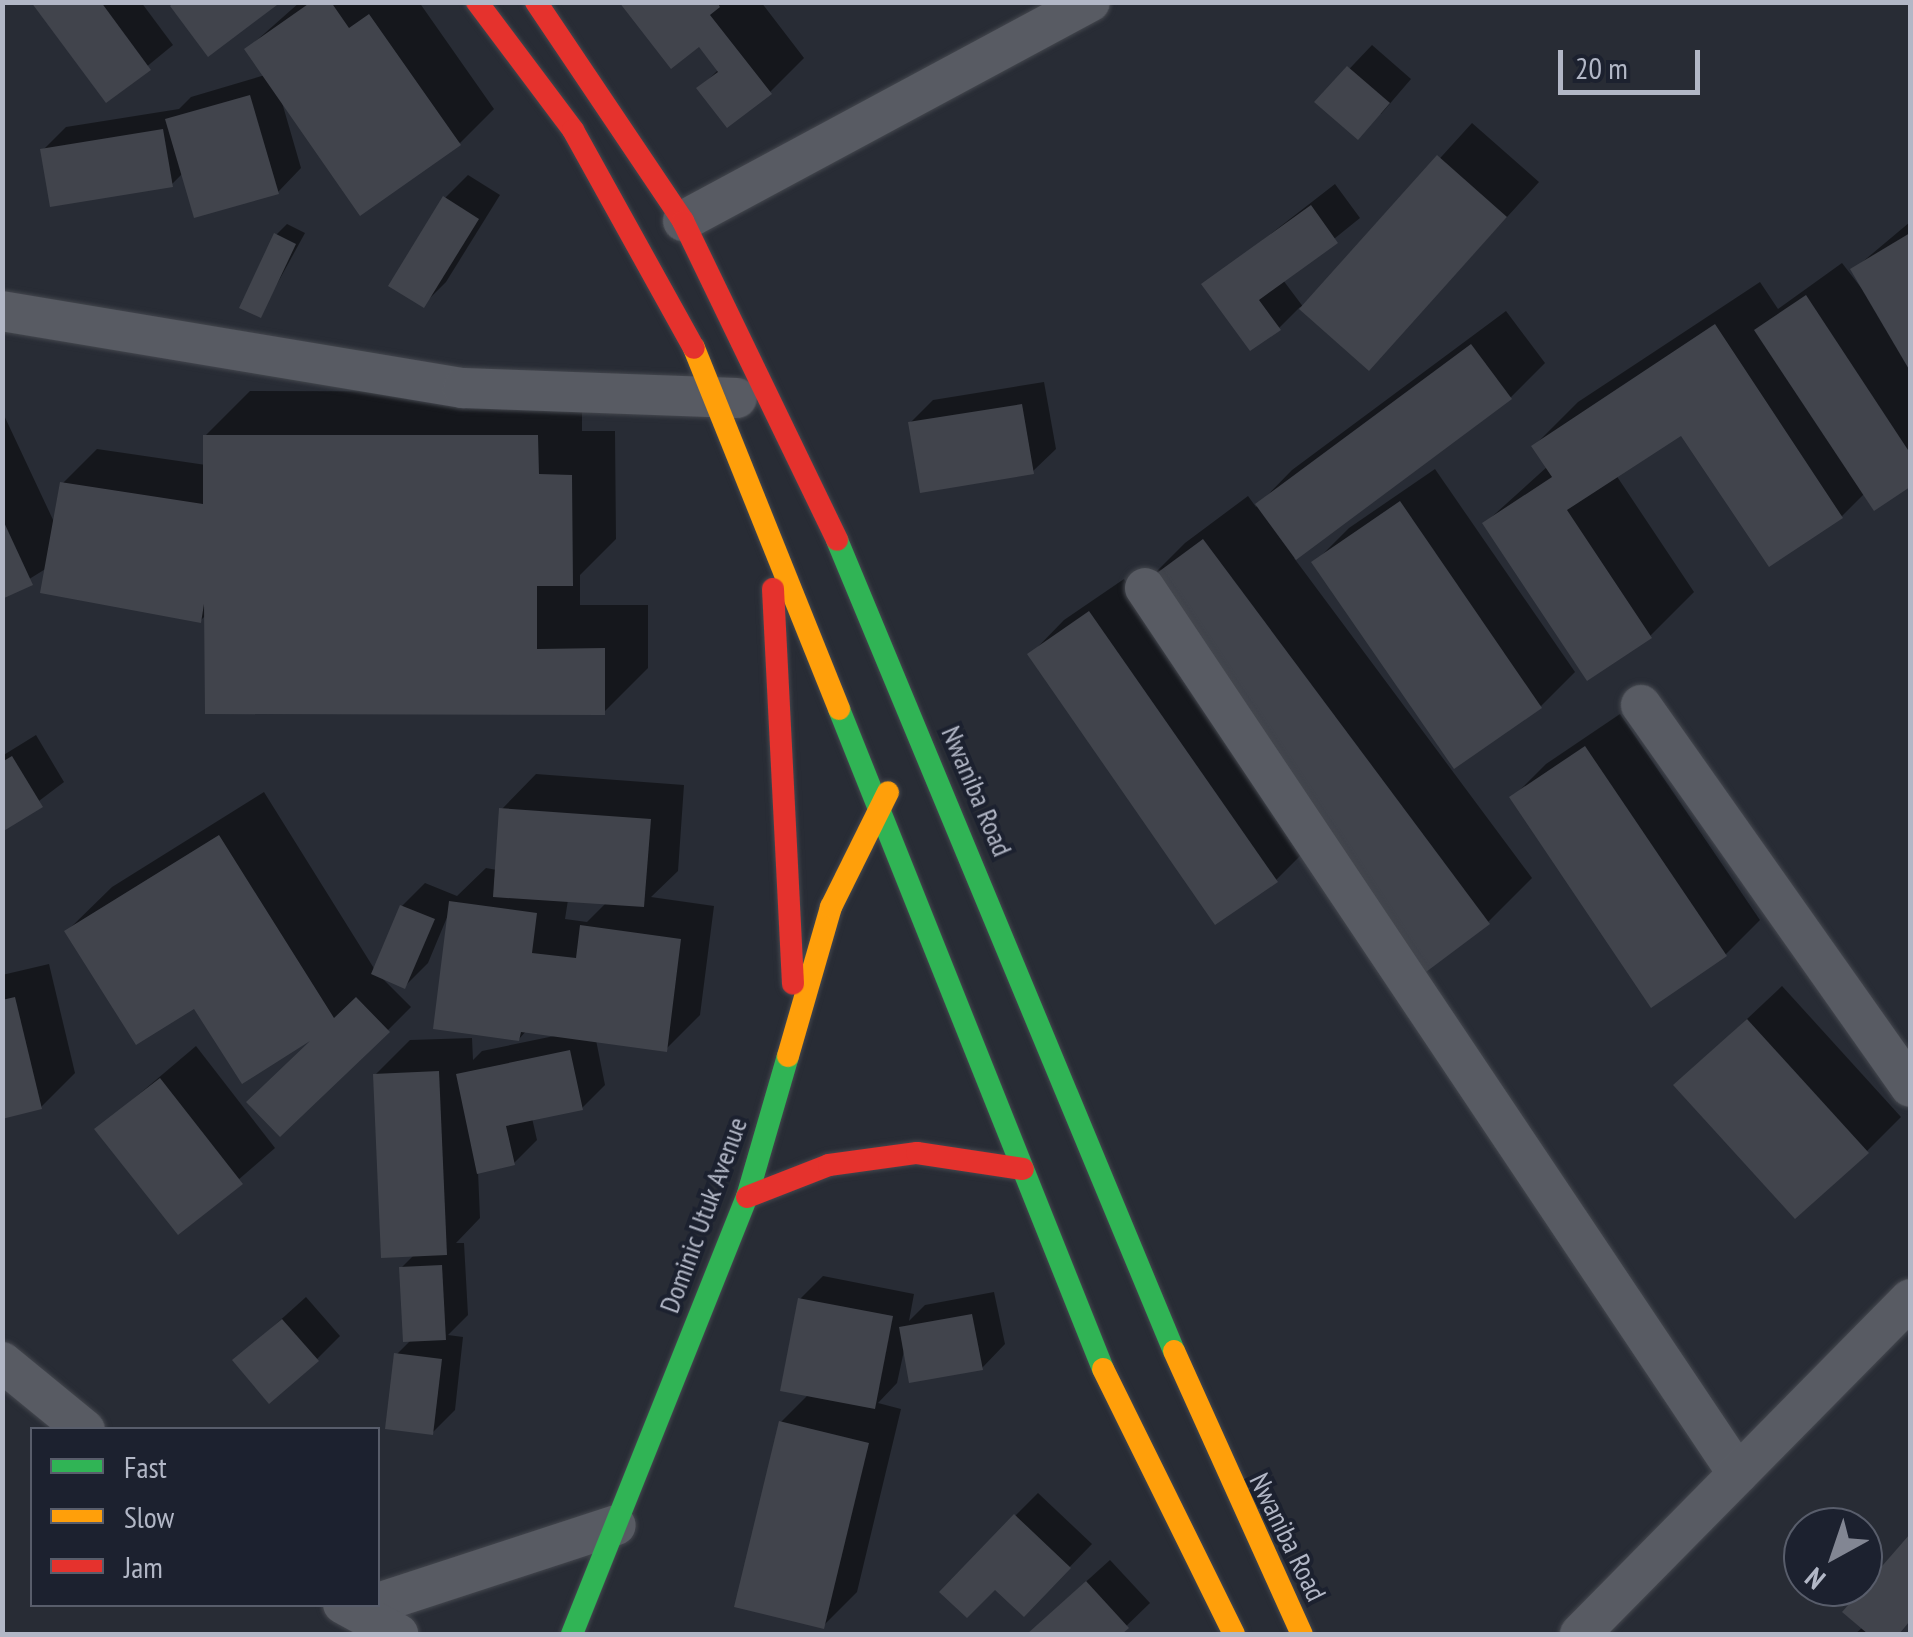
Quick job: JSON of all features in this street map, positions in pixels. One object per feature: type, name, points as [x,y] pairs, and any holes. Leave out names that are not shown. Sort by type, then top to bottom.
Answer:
[{"type":"main road","points":[[477,2],[573,130],[626,216],[718,398],[877,810],[1104,1370],[1234,1634]]},
{"type":"main road","name":"Nwaniba Road","points":[[536,2],[682,221],[773,398],[921,734],[1116,1225],[1302,1634]]},
{"type":"main road","points":[[768,522],[784,710],[795,1033]]},
{"type":"main road","name":"Dominic Utuk Avenue","points":[[572,1634],[747,1197],[831,906],[877,810],[921,734]]},
{"type":"main road","points":[[747,1197],[828,1165],[917,1153],[1022,1169]]},
{"type":"street","points":[[682,221],[1090,2]]},
{"type":"street","points":[[2,311],[57,315],[463,388],[773,398]]},
{"type":"street","points":[[1145,588],[1738,1474]]},
{"type":"street","points":[[1641,705],[1910,1087]]},
{"type":"street","points":[[1580,1634],[1910,1299]]},
{"type":"street","points":[[2,1362],[81,1427]]},
{"type":"street","points":[[380,1599],[616,1524]]},
{"type":"street","points":[[364,1607],[398,1634]]},
{"type":"building","points":[[31,2],[101,2],[151,70],[106,103]]},
{"type":"building","points":[[174,2],[281,2],[208,57],[170,6]]},
{"type":"building","points":[[311,2],[331,2],[349,28],[369,14],[461,145],[360,216],[244,49]]},
{"type":"building","points":[[619,2],[717,2],[720,7],[710,15],[772,94],[727,128],[696,88],[718,72],[699,47],[671,69]]},
{"type":"building","points":[[1347,66],[1390,103],[1358,140],[1314,102]]},
{"type":"building","points":[[250,95],[279,194],[194,218],[165,119]]},
{"type":"building","points":[[163,129],[173,187],[50,207],[40,149]]},
{"type":"building","points":[[1437,155],[1507,217],[1369,371],[1299,309]]},
{"type":"building","points":[[443,196],[479,219],[424,308],[388,286]]},
{"type":"building","points":[[1311,205],[1338,243],[1259,300],[1281,330],[1250,351],[1201,284]]},
{"type":"building","points":[[274,233],[296,244],[261,318],[239,308]]},
{"type":"building","points":[[1910,233],[1910,371],[1850,269]]},
{"type":"building","points":[[1806,295],[1910,453],[1910,487],[1874,511],[1754,330]]},
{"type":"building","points":[[1715,324],[1843,518],[1769,567],[1681,436],[1567,510],[1652,638],[1587,681],[1482,523],[1552,477],[1531,446]]},
{"type":"building","points":[[1471,344],[1512,399],[1296,560],[1255,504]]},
{"type":"building","points":[[1022,404],[1034,474],[920,493],[908,422]]},
{"type":"building","points":[[203,435],[538,435],[539,474],[572,475],[573,586],[537,586],[537,649],[605,648],[605,715],[205,714],[204,604],[201,623],[40,593],[60,482],[203,504]]},
{"type":"building","points":[[1400,501],[1542,708],[1454,769],[1311,562]]},
{"type":"building","points":[[2,518],[33,585],[2,599]]},
{"type":"building","points":[[1203,539],[1490,924],[1426,972],[1138,587]]},
{"type":"building","points":[[1089,611],[1278,882],[1215,925],[1027,654]]},
{"type":"building","points":[[1585,746],[1727,956],[1651,1008],[1509,797]]},
{"type":"building","points":[[12,756],[43,807],[2,832],[2,762]]},
{"type":"building","points":[[499,808],[651,819],[644,907],[493,897]]},
{"type":"building","points":[[219,835],[334,1018],[356,997],[390,1032],[280,1137],[246,1102],[310,1041],[242,1084],[194,1009],[136,1045],[64,931]]},
{"type":"building","points":[[449,901],[537,913],[532,953],[576,958],[580,925],[681,939],[667,1052],[521,1032],[519,1041],[433,1029]]},
{"type":"building","points":[[400,905],[435,919],[405,989],[371,974]]},
{"type":"building","points":[[15,997],[42,1109],[2,1119],[2,1000]]},
{"type":"building","points":[[1747,1019],[1869,1153],[1795,1219],[1673,1085]]},
{"type":"building","points":[[570,1050],[583,1110],[506,1126],[515,1165],[477,1174],[456,1074]]},
{"type":"building","points":[[439,1071],[447,1255],[381,1258],[373,1074]]},
{"type":"building","points":[[160,1078],[243,1184],[178,1235],[94,1129]]},
{"type":"building","points":[[442,1265],[446,1340],[403,1342],[399,1267]]},
{"type":"building","points":[[798,1298],[893,1316],[875,1409],[780,1391]]},
{"type":"building","points":[[972,1314],[983,1370],[909,1383],[899,1327]]},
{"type":"building","points":[[282,1319],[319,1361],[269,1404],[232,1360]]},
{"type":"building","points":[[394,1353],[442,1359],[433,1435],[385,1429]]},
{"type":"building","points":[[779,1421],[869,1443],[824,1629],[734,1607]]},
{"type":"building","points":[[1014,1514],[1071,1568],[1024,1617],[995,1590],[967,1618],[939,1592]]},
{"type":"building","points":[[1910,1534],[1910,1621],[1899,1634],[1868,1634],[1842,1612],[1846,1607],[1883,1607],[1883,1565]]},
{"type":"building","points":[[1086,1581],[1129,1628],[1122,1634],[1027,1634]]},
{"type":"traffic: fast","points":[[837,540],[1174,1351]]},
{"type":"traffic: fast","points":[[839,709],[1103,1369]]},
{"type":"traffic: fast","points":[[572,1634],[747,1197],[788,1056]]},
{"type":"traffic: slow","points":[[694,348],[839,709]]},
{"type":"traffic: slow","points":[[788,1056],[831,907],[888,792]]},
{"type":"traffic: slow","points":[[1174,1351],[1302,1634]]},
{"type":"traffic: slow","points":[[1103,1369],[1234,1634]]},
{"type":"traffic: jam","points":[[477,2],[573,130],[694,348]]},
{"type":"traffic: jam","points":[[536,2],[683,221],[837,540]]},
{"type":"traffic: jam","points":[[773,589],[793,983]]},
{"type":"traffic: jam","points":[[747,1197],[829,1165],[917,1153],[1023,1169]]}]
